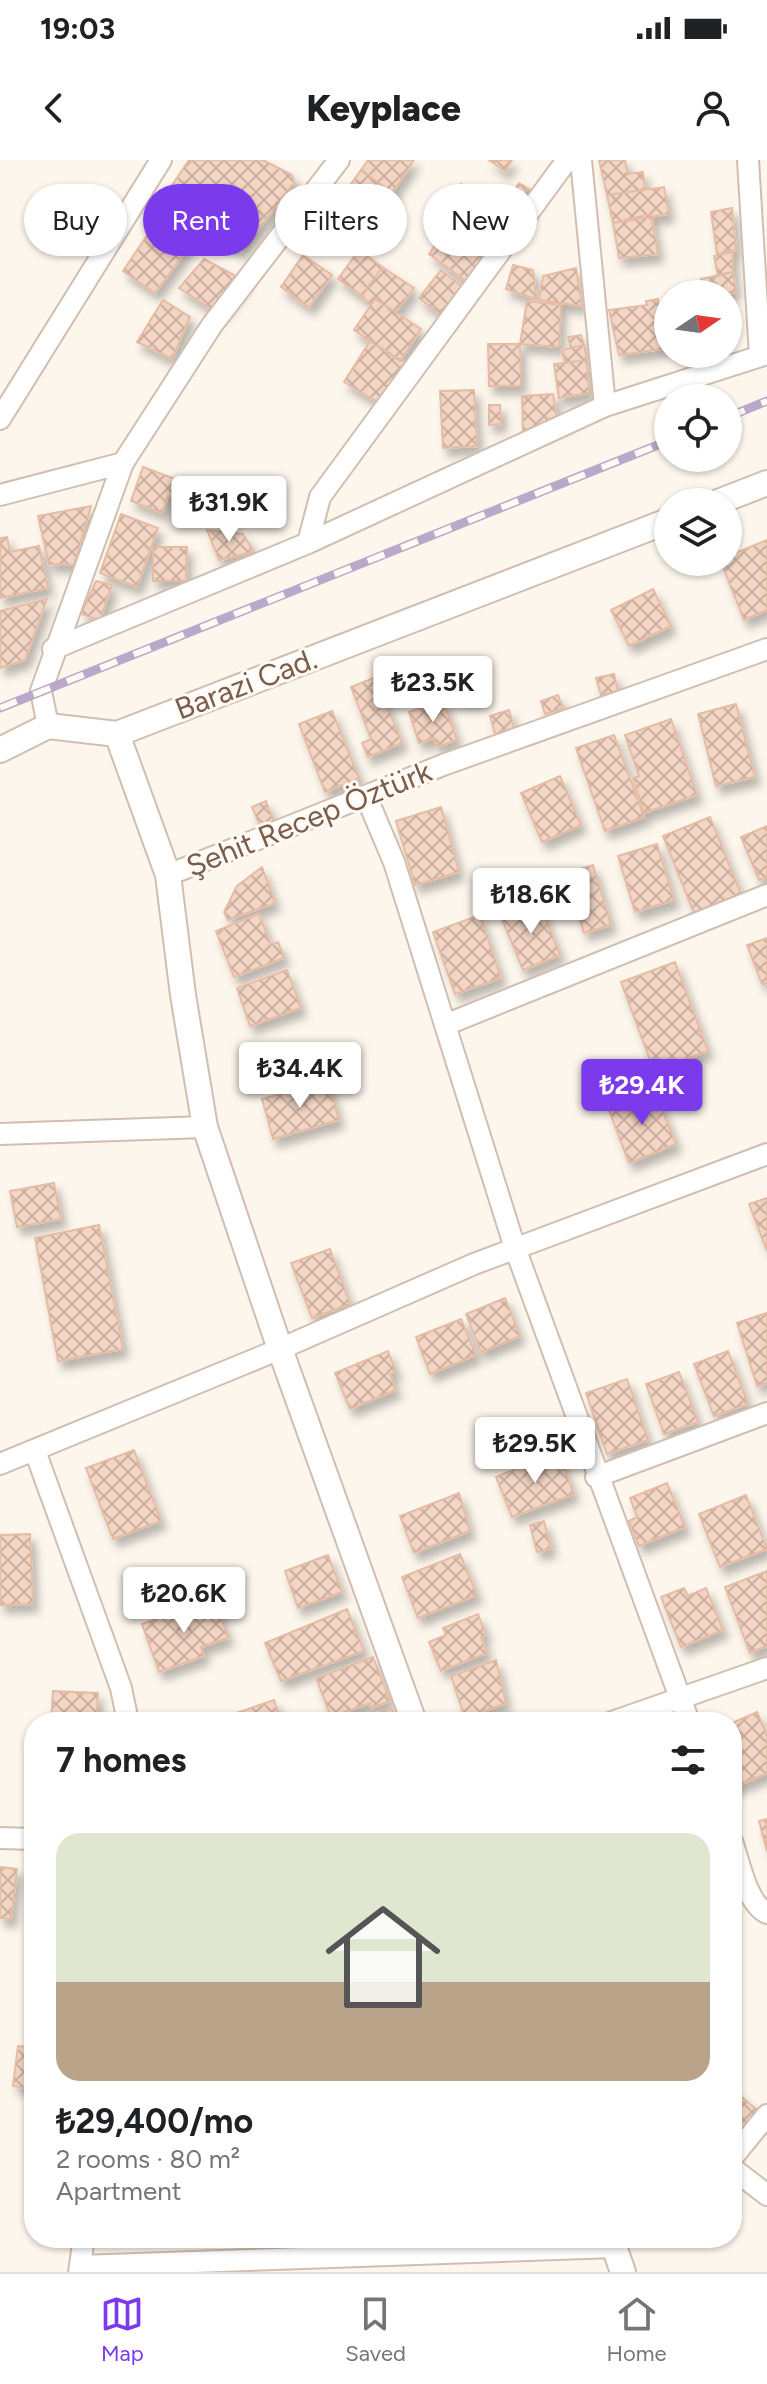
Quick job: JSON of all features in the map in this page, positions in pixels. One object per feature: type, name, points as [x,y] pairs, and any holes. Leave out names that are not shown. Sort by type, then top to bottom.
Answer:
[{"type":"street","points":[[0,419],[161,160]]},
{"type":"street","points":[[0,750],[48,726],[41,691],[53,649],[123,463],[212,325],[339,160]]},
{"type":"street","points":[[308,543],[320,497],[567,160]]},
{"type":"street","points":[[581,160],[605,406]]},
{"type":"street","points":[[53,649],[308,543],[605,406],[764,355],[748,160]]},
{"type":"street","points":[[0,495],[123,463]]},
{"type":"street","points":[[742,493],[767,483]]},
{"type":"street","name":"Barazi Cad.","points":[[48,726],[117,734],[654,526]]},
{"type":"street","name":"Şehit Recep Öztürk","points":[[168,875],[366,796],[767,649]]},
{"type":"street","points":[[117,734],[168,875],[183,995],[205,1127],[280,1349],[410,1712]]},
{"type":"street","points":[[366,796],[394,862],[515,1248],[596,1477],[686,1712]]},
{"type":"street","points":[[445,1025],[767,895]]},
{"type":"street","points":[[0,1134],[205,1127]]},
{"type":"street","points":[[0,1464],[515,1248],[767,1154]]},
{"type":"street","points":[[596,1477],[767,1413]]},
{"type":"street","points":[[35,1451],[121,1688],[126,1712]]},
{"type":"street","points":[[641,1712],[767,1668]]},
{"type":"street","points":[[0,1838],[24,1839]]},
{"type":"street","points":[[742,1869],[760,1910],[767,1913]]},
{"type":"street","points":[[742,2146],[767,2115]]},
{"type":"street","points":[[742,2176],[767,2195]]},
{"type":"street","points":[[82,2248],[79,2269],[494,2248]]},
{"type":"street","points":[[614,2248],[623,2272]]},
{"type":"building","points":[[189,160],[263,160],[292,175],[294,183],[275,184],[275,208],[259,229],[259,184],[173,184]]},
{"type":"building","points":[[368,160],[414,160],[398,184],[380,184],[361,170]]},
{"type":"building","points":[[489,160],[512,160],[505,171]]},
{"type":"building","points":[[599,160],[625,160],[628,174],[643,172],[645,190],[607,195]]},
{"type":"building","points":[[361,170],[380,184],[351,184]]},
{"type":"building","points":[[664,187],[669,214],[613,223],[607,195]]},
{"type":"building","points":[[732,208],[736,250],[717,254],[711,212]]},
{"type":"building","points":[[651,214],[658,254],[619,258],[613,223]]},
{"type":"building","points":[[143,241],[143,256],[182,256],[155,293],[123,271]]},
{"type":"building","points":[[733,252],[733,272],[718,276],[714,256]]},
{"type":"building","points":[[302,256],[332,275],[309,307],[281,287]]},
{"type":"building","points":[[355,256],[367,256],[382,267],[362,296],[338,279]]},
{"type":"building","points":[[432,256],[492,256],[470,284]]},
{"type":"building","points":[[204,259],[245,281],[219,314],[179,288]]},
{"type":"building","points":[[513,265],[533,270],[536,299],[506,289]]},
{"type":"building","points":[[382,267],[414,288],[396,312],[375,299],[370,305],[362,296]]},
{"type":"building","points":[[576,268],[582,306],[539,300],[543,276]]},
{"type":"building","points":[[441,270],[466,290],[445,318],[419,298]]},
{"type":"building","points":[[733,272],[734,280],[701,280]]},
{"type":"building","points":[[375,299],[421,329],[400,361],[354,330]]},
{"type":"building","points":[[163,300],[190,317],[172,359],[137,342]]},
{"type":"building","points":[[654,300],[654,350],[619,355],[609,310],[647,305],[646,301]]},
{"type":"building","points":[[527,301],[561,305],[559,347],[520,344]]},
{"type":"building","points":[[581,335],[584,345],[571,348],[568,337]]},
{"type":"building","points":[[370,341],[409,365],[381,404],[344,382]]},
{"type":"building","points":[[488,344],[520,344],[521,386],[489,386]]},
{"type":"building","points":[[584,345],[587,360],[565,363],[562,350]]},
{"type":"building","points":[[587,360],[589,393],[559,398],[554,364]]},
{"type":"building","points":[[474,390],[477,446],[443,448],[440,391]]},
{"type":"building","points":[[553,394],[558,424],[523,434],[522,396]]},
{"type":"building","points":[[489,405],[500,405],[501,424],[489,425]]},
{"type":"building","points":[[143,467],[186,483],[180,500],[168,496],[162,513],[131,501]]},
{"type":"building","points":[[91,506],[74,565],[49,564],[38,516]]},
{"type":"building","points":[[121,514],[158,528],[137,587],[100,573]]},
{"type":"building","points":[[207,530],[243,534],[254,552],[219,560]]},
{"type":"building","points":[[7,537],[10,552],[39,546],[48,588],[0,598],[0,538]]},
{"type":"building","points":[[767,540],[767,610],[744,620],[727,576],[742,576],[742,550]]},
{"type":"building","points":[[153,547],[187,547],[186,581],[153,581]]},
{"type":"building","points":[[96,581],[112,585],[100,620],[81,614]]},
{"type":"building","points":[[653,589],[671,626],[629,646],[611,610]]},
{"type":"building","points":[[47,599],[25,660],[0,668],[0,611]]},
{"type":"building","points":[[614,674],[618,691],[601,695],[596,678]]},
{"type":"building","points":[[376,677],[402,743],[368,757],[362,743],[371,739],[351,687]]},
{"type":"building","points":[[479,678],[483,694],[464,698],[461,681]]},
{"type":"building","points":[[558,695],[563,708],[545,714],[541,701]]},
{"type":"building","points":[[443,700],[457,740],[437,747],[434,738],[419,743],[409,712]]},
{"type":"building","points":[[736,704],[755,777],[716,786],[698,714]]},
{"type":"building","points":[[509,710],[514,728],[495,734],[490,716]]},
{"type":"building","points":[[332,711],[359,778],[325,792],[299,724]]},
{"type":"building","points":[[671,719],[697,795],[644,813],[633,778],[639,776],[625,735]]},
{"type":"building","points":[[614,735],[644,817],[605,831],[576,748]]},
{"type":"building","points":[[560,776],[581,825],[542,842],[521,793]]},
{"type":"building","points":[[266,801],[275,825],[262,831],[252,807]]},
{"type":"building","points":[[441,807],[459,872],[415,885],[396,821]]},
{"type":"building","points":[[710,817],[741,894],[694,913],[663,836]]},
{"type":"building","points":[[767,826],[767,877],[759,880],[741,837]]},
{"type":"building","points":[[657,844],[674,900],[635,912],[618,856]]},
{"type":"building","points":[[593,865],[611,925],[584,933],[574,900],[564,903],[556,876]]},
{"type":"building","points":[[262,867],[275,903],[228,920],[224,912],[237,886]]},
{"type":"building","points":[[539,902],[560,955],[523,970],[501,917]]},
{"type":"building","points":[[259,914],[271,945],[278,942],[284,958],[234,977],[216,931]]},
{"type":"building","points":[[480,915],[501,978],[455,994],[433,932]]},
{"type":"building","points":[[767,938],[767,983],[762,984],[747,945]]},
{"type":"building","points":[[675,962],[708,1051],[654,1071],[621,982]]},
{"type":"building","points":[[287,970],[301,1008],[250,1026],[237,988]]},
{"type":"building","points":[[328,1081],[339,1120],[273,1139],[262,1099]]},
{"type":"building","points":[[655,1092],[676,1144],[629,1163],[609,1110]]},
{"type":"building","points":[[54,1183],[61,1219],[17,1227],[10,1191]]},
{"type":"building","points":[[767,1198],[767,1251],[749,1204]]},
{"type":"building","points":[[99,1225],[123,1349],[58,1361],[35,1238]]},
{"type":"building","points":[[330,1249],[350,1304],[312,1318],[291,1263]]},
{"type":"building","points":[[505,1298],[520,1336],[481,1352],[466,1314]]},
{"type":"building","points":[[767,1313],[767,1383],[757,1386],[737,1323]]},
{"type":"building","points":[[461,1319],[476,1355],[430,1374],[416,1337]]},
{"type":"building","points":[[388,1351],[396,1372],[390,1374],[396,1390],[350,1409],[335,1373]]},
{"type":"building","points":[[728,1351],[748,1404],[714,1416],[694,1364]]},
{"type":"building","points":[[679,1372],[698,1422],[664,1434],[646,1384]]},
{"type":"building","points":[[627,1379],[648,1440],[607,1454],[586,1393]]},
{"type":"building","points":[[134,1450],[161,1521],[113,1539],[86,1468]]},
{"type":"building","points":[[558,1452],[574,1494],[512,1517],[496,1477]]},
{"type":"building","points":[[667,1483],[685,1527],[639,1546],[629,1521],[637,1517],[630,1498]]},
{"type":"building","points":[[459,1493],[470,1531],[414,1553],[400,1516]]},
{"type":"building","points":[[746,1495],[767,1549],[720,1567],[699,1514]]},
{"type":"building","points":[[544,1521],[551,1549],[537,1552],[530,1525]]},
{"type":"building","points":[[30,1534],[33,1604],[0,1605],[0,1535]]},
{"type":"building","points":[[460,1554],[477,1595],[418,1618],[402,1577]]},
{"type":"building","points":[[328,1555],[342,1592],[298,1608],[285,1571]]},
{"type":"building","points":[[767,1571],[767,1646],[750,1653],[725,1587]]},
{"type":"building","points":[[684,1588],[688,1596],[706,1588],[723,1630],[681,1647],[661,1597]]},
{"type":"building","points":[[215,1599],[228,1638],[201,1647],[204,1656],[159,1672],[142,1624]]},
{"type":"building","points":[[347,1609],[364,1651],[281,1681],[265,1643]]},
{"type":"building","points":[[478,1614],[486,1635],[481,1637],[487,1653],[441,1671],[429,1642],[446,1635],[443,1628]]},
{"type":"building","points":[[373,1657],[390,1701],[371,1708],[370,1703],[345,1712],[329,1712],[316,1678]]},
{"type":"building","points":[[496,1660],[506,1703],[481,1712],[463,1712],[451,1676]]},
{"type":"building","points":[[53,1691],[98,1693],[97,1712],[52,1712]]},
{"type":"building","points":[[274,1700],[278,1712],[239,1712]]},
{"type":"building","points":[[757,1712],[767,1736],[767,1773],[742,1784],[742,1719]]},
{"type":"building","points":[[767,1819],[767,1851],[759,1821]]},
{"type":"building","points":[[0,1867],[17,1869],[11,1919],[0,1918]]},
{"type":"building","points":[[18,2046],[24,2047],[24,2088],[13,2086]]},
{"type":"building","points":[[742,2097],[761,2113],[742,2135]]},
{"type":"railway","points":[[742,411],[767,401]]},
{"type":"railway","points":[[0,708],[654,447]]}]
